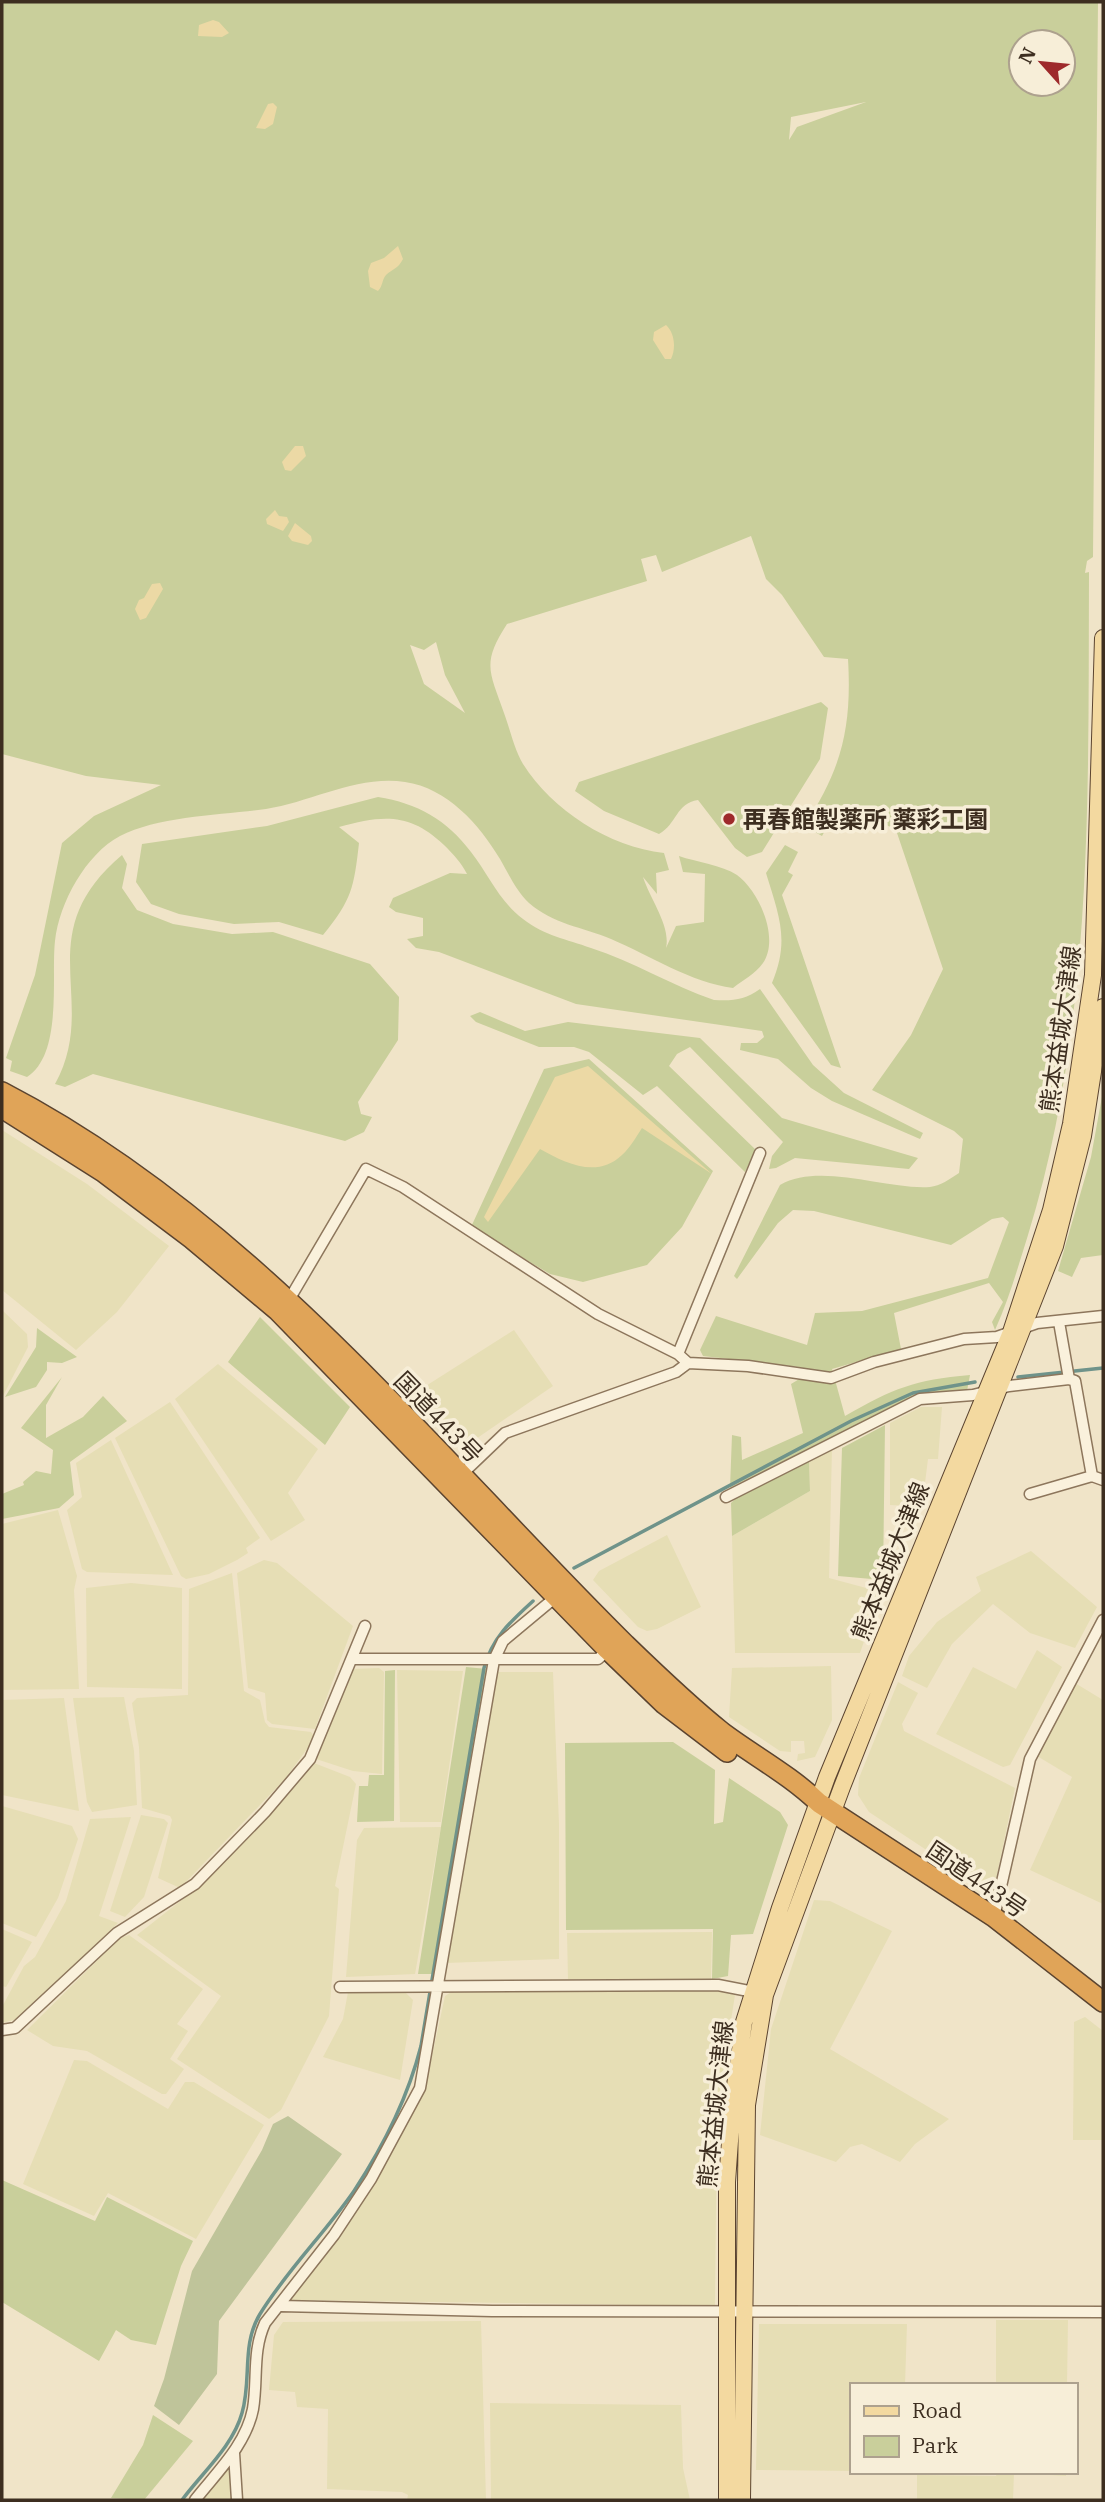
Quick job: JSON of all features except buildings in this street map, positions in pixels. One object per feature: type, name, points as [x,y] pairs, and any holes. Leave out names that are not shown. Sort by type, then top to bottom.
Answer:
[{"type":"highway","name":"国道443号","points":[[2,1092],[112,1157],[203,1227],[677,1694],[737,1743],[800,1785],[826,1808],[994,1917],[1103,2002]]},
{"type":"highway","name":"国道443号","points":[[2,1108],[103,1172],[283,1307]]},
{"type":"highway","name":"国道443号","points":[[456,1479],[556,1596],[664,1704],[730,1754],[794,1797],[826,1808]]},
{"type":"main road","name":"熊本益城大津線","points":[[1018,1330],[1068,1137],[1092,987],[1098,888],[1103,638]]},
{"type":"main road","name":"熊本益城大津線","points":[[743,2500],[736,2310],[727,2182],[732,2114],[744,2022],[758,1993],[826,1808],[991,1391],[1068,1207],[1103,1007]]},
{"type":"main road","name":"熊本益城大津線","points":[[727,2500],[736,2310]]},
{"type":"street","points":[[678,1354],[760,1153]]},
{"type":"street","points":[[283,1307],[366,1169],[403,1188],[598,1314],[678,1354],[688,1363],[748,1366],[831,1378],[874,1362],[951,1342],[1103,1316]]},
{"type":"street","points":[[1030,1494],[1098,1478],[1075,1381],[1068,1373],[1059,1322]]},
{"type":"street","points":[[456,1479],[505,1433],[676,1372],[688,1363]]},
{"type":"street","points":[[726,1497],[920,1399],[991,1391],[1068,1373]]},
{"type":"street","points":[[195,2500],[234,2453],[253,2410],[258,2338],[265,2323],[281,2306],[364,2190],[411,2107],[425,2067],[431,1986],[488,1660],[503,1641],[556,1596]]},
{"type":"street","points":[[994,1917],[1030,1759],[1103,1620]]},
{"type":"street","points":[[2,2030],[15,2028],[117,1933],[195,1884],[265,1812],[310,1759],[365,1626]]},
{"type":"street","points":[[352,1659],[598,1659],[608,1650]]},
{"type":"street","points":[[340,1987],[718,1985],[758,1993]]},
{"type":"street","points":[[281,2306],[492,2311],[1103,2312]]},
{"type":"street","points":[[234,2453],[237,2500]]},
{"type":"shaded area","points":[[2,1130],[87,1184],[169,1246],[117,1312],[76,1350],[2,1290]]},
{"type":"shaded area","points":[[2,1310],[27,1334],[28,1347],[2,1398]]},
{"type":"shaded area","points":[[514,1330],[553,1386],[470,1443],[451,1428],[446,1432],[410,1396]]},
{"type":"shaded area","points":[[218,1364],[318,1449],[288,1493],[305,1520],[271,1541],[175,1399]]},
{"type":"shaded area","points":[[170,1402],[260,1538],[246,1548],[248,1553],[237,1560],[209,1574],[186,1579],[181,1576],[115,1438]]},
{"type":"shaded area","points":[[921,1407],[942,1407],[938,1459],[928,1459],[924,1491],[915,1492],[912,1506],[890,1505],[890,1423]]},
{"type":"shaded area","points":[[111,1440],[173,1575],[87,1572],[82,1569],[67,1510],[82,1497],[76,1463]]},
{"type":"shaded area","points":[[832,1448],[829,1578],[881,1592],[860,1653],[735,1653],[732,1536],[810,1491],[809,1461]]},
{"type":"shaded area","points":[[58,1510],[77,1576],[74,1590],[79,1689],[2,1690],[2,1524]]},
{"type":"shaded area","points":[[667,1535],[701,1607],[657,1629],[647,1631],[638,1627],[593,1580],[599,1571]]},
{"type":"shaded area","points":[[1031,1551],[1097,1607],[1075,1648],[1030,1633],[993,1604],[952,1644],[927,1688],[902,1676],[909,1656],[937,1622],[981,1591],[976,1577]]},
{"type":"shaded area","points":[[264,1560],[277,1563],[353,1626],[315,1729],[272,1724],[267,1720],[265,1693],[248,1688],[237,1573]]},
{"type":"shaded area","points":[[232,1573],[244,1691],[260,1700],[265,1722],[269,1727],[311,1732],[315,1738],[285,1779],[180,1888],[158,1878],[172,1820],[170,1816],[142,1808],[139,1747],[132,1703],[137,1698],[188,1695],[189,1589]]},
{"type":"shaded area","points":[[131,1583],[182,1588],[182,1689],[87,1687],[86,1588]]},
{"type":"shaded area","points":[[1037,1650],[1062,1667],[1010,1765],[1003,1767],[936,1734],[973,1667],[1016,1689]]},
{"type":"shaded area","points":[[831,1666],[832,1720],[815,1757],[797,1761],[798,1754],[805,1753],[804,1741],[791,1741],[791,1752],[780,1751],[729,1717],[732,1668]]},
{"type":"shaded area","points":[[379,1668],[384,1672],[382,1774],[353,1771],[316,1759],[353,1669]]},
{"type":"shaded area","points":[[397,1670],[463,1671],[441,1822],[400,1822]]},
{"type":"shaded area","points":[[497,1672],[553,1672],[559,1824],[559,1959],[445,1963]]},
{"type":"shaded area","points":[[898,1682],[918,1693],[902,1724],[904,1731],[1015,1788],[993,1894],[869,1812],[858,1795],[859,1778]]},
{"type":"shaded area","points":[[1075,1683],[1103,1700],[1103,1904],[1030,1870],[1072,1777],[1037,1756]]},
{"type":"shaded area","points":[[124,1697],[134,1751],[137,1805],[92,1812],[87,1802],[73,1698]]},
{"type":"shaded area","points":[[64,1698],[79,1811],[2,1795],[2,1700]]},
{"type":"shaded area","points":[[314,1763],[350,1777],[356,1784],[335,1886],[339,1889],[329,2016],[281,2110],[269,2119],[177,2059],[221,1996],[137,1935],[197,1888]]},
{"type":"shaded area","points":[[2,1806],[72,1826],[78,1839],[58,1898],[36,1937],[2,1923]]},
{"type":"shaded area","points":[[141,1815],[164,1819],[168,1823],[144,1897],[125,1917],[110,1911]]},
{"type":"shaded area","points":[[131,1817],[99,1916],[118,1923],[17,2019],[2,2023],[2,2007],[24,1966],[35,1957],[66,1901],[90,1819]]},
{"type":"shaded area","points":[[441,1827],[415,1974],[346,1977],[357,1840],[364,1828]]},
{"type":"shaded area","points":[[814,1900],[830,1901],[892,1931],[830,2049],[949,2119],[915,2144],[900,2162],[862,2144],[850,2147],[836,2162],[760,2135],[771,2029]]},
{"type":"shaded area","points":[[2,1929],[32,1942],[6,1987],[2,1986]]},
{"type":"shaded area","points":[[712,1932],[711,1979],[568,1979],[567,1933]]},
{"type":"shaded area","points":[[129,1935],[203,1989],[177,2024],[188,2031],[170,2059],[184,2069],[166,2094],[87,2051],[53,2046],[27,2030],[120,1938]]},
{"type":"shaded area","points":[[717,1990],[735,1995],[717,2109],[715,2306],[291,2300],[339,2237],[376,2181],[416,2107],[425,2089],[445,1996],[453,1991]]},
{"type":"shaded area","points":[[348,1992],[405,1992],[413,2000],[400,2080],[323,2057],[343,2019]]},
{"type":"shaded area","points":[[1085,2017],[1103,2031],[1103,2140],[1073,2140],[1074,2022]]},
{"type":"shaded area","points":[[74,2060],[87,2061],[168,2109],[185,2082],[194,2082],[264,2125],[196,2239],[108,2193],[94,2216],[23,2184]]},
{"type":"shaded area","points":[[996,2320],[1068,2320],[1067,2383],[996,2383]]},
{"type":"shaded area","points":[[481,2321],[486,2500],[407,2500],[408,2495],[402,2492],[327,2489],[328,2409],[297,2407],[295,2392],[269,2390],[274,2335],[283,2322]]},
{"type":"shaded area","points":[[759,2324],[907,2324],[905,2383],[850,2383],[850,2471],[756,2470]]},
{"type":"shaded area","points":[[490,2403],[681,2405],[683,2468],[690,2500],[491,2500]]},
{"type":"shaded area","points":[[230,2461],[234,2500],[198,2500]]},
{"type":"shaded area","points":[[1014,2474],[1013,2500],[917,2500],[917,2475]]},
{"type":"shaded area","points":[[1031,2474],[1066,2474],[1066,2476]]},
{"type":"green space","points":[[2,2],[1098,2],[1093,557],[1087,561],[1085,573],[1089,572],[1087,823],[1076,990],[1050,1154],[1021,1259],[995,1330],[992,1322],[1003,1302],[989,1283],[894,1313],[901,1349],[832,1369],[845,1416],[877,1398],[919,1383],[970,1375],[967,1391],[916,1396],[730,1488],[732,1435],[741,1437],[742,1460],[803,1433],[791,1384],[801,1378],[799,1367],[703,1356],[700,1350],[716,1316],[807,1345],[815,1313],[862,1311],[988,1278],[1009,1222],[1003,1217],[992,1219],[951,1245],[814,1211],[793,1210],[778,1223],[737,1279],[734,1276],[780,1185],[814,1176],[834,1176],[912,1187],[934,1186],[959,1173],[963,1139],[954,1131],[872,1090],[911,1035],[943,969],[896,830],[858,810],[849,827],[832,818],[822,836],[804,826],[827,785],[842,747],[848,706],[848,659],[824,657],[782,595],[766,579],[751,536],[662,572],[656,555],[641,559],[647,581],[507,624],[494,649],[490,668],[520,758],[535,781],[566,811],[584,824],[623,843],[664,853],[669,870],[656,873],[657,894],[643,877],[666,931],[666,948],[676,926],[704,922],[705,874],[683,872],[679,856],[731,872],[753,892],[768,928],[768,953],[753,974],[733,988],[686,975],[611,939],[548,916],[525,899],[482,833],[448,800],[435,792],[405,782],[369,782],[283,806],[153,824],[120,836],[108,844],[76,881],[62,911],[55,941],[51,1033],[38,1066],[27,1077],[10,1071],[12,1061],[6,1058],[35,975],[62,843],[94,816],[161,785],[86,776],[2,754]],"holes":[[[866,102],[797,127],[789,140],[791,117]],[[436,642],[445,675],[465,713],[424,684],[410,645],[424,650]]]},
{"type":"green space","points":[[821,702],[828,708],[820,759],[762,852],[747,857],[735,848],[698,800],[685,805],[670,825],[659,834],[604,811],[575,791],[579,782]]},
{"type":"green space","points":[[378,797],[418,809],[452,831],[471,852],[507,904],[539,929],[607,953],[714,1000],[738,999],[760,989],[813,1065],[844,1093],[923,1133],[920,1139],[832,1101],[811,1088],[778,1059],[740,1050],[741,1043],[757,1043],[764,1037],[762,1031],[576,1004],[439,952],[416,948],[407,939],[423,936],[423,918],[396,912],[389,907],[393,898],[450,873],[467,874],[444,845],[431,834],[407,822],[382,819],[339,827],[359,843],[355,871],[346,902],[323,935],[279,922],[234,924],[179,914],[151,904],[136,882],[142,844],[267,826]]},
{"type":"green space","points":[[785,845],[798,852],[788,872],[793,875],[782,895],[841,1068],[831,1065],[772,983],[780,954],[781,928],[766,873]]},
{"type":"green space","points":[[122,855],[127,864],[122,888],[137,910],[173,924],[232,934],[273,932],[370,964],[399,997],[398,1040],[358,1102],[361,1114],[372,1117],[364,1132],[345,1141],[93,1074],[65,1087],[55,1084],[67,1054],[72,1024],[71,941],[78,913],[94,884]]},
{"type":"green space","points":[[480,1012],[525,1031],[568,1022],[700,1038],[782,1118],[918,1158],[909,1169],[795,1158],[769,1169],[772,1156],[783,1142],[690,1047],[677,1054],[669,1066],[756,1150],[745,1172],[657,1086],[643,1095],[589,1052],[574,1047],[539,1047],[476,1022],[470,1016]]},
{"type":"green space","points":[[589,1059],[713,1171],[682,1227],[647,1265],[583,1282],[550,1274],[471,1227],[544,1069]]},
{"type":"green space","points":[[1103,1091],[1103,1255],[1081,1258],[1072,1277],[1058,1271],[1091,1157]]},
{"type":"green space","points":[[260,1317],[350,1407],[325,1445],[228,1362]]},
{"type":"green space","points":[[37,1328],[77,1357],[62,1363],[47,1362],[47,1370],[36,1387],[5,1397],[36,1347]]},
{"type":"green space","points":[[62,1377],[46,1405],[46,1438],[83,1417],[103,1396],[127,1421],[70,1462],[74,1495],[59,1508],[2,1519],[2,1494],[24,1485],[23,1482],[36,1471],[51,1474],[53,1450],[21,1428]]},
{"type":"green space","points":[[885,1425],[883,1580],[838,1576],[842,1448]]},
{"type":"green space","points":[[809,1461],[810,1491],[732,1536],[731,1503],[739,1495]]},
{"type":"green space","points":[[466,1667],[487,1669],[435,1974],[418,1974]]},
{"type":"green space","points":[[395,1670],[394,1821],[357,1822],[359,1786],[368,1786],[369,1775],[384,1775],[385,1671]]},
{"type":"green space","points":[[673,1742],[715,1770],[714,1824],[723,1822],[729,1778],[780,1812],[788,1825],[753,1934],[731,1935],[728,1976],[712,1979],[713,1929],[566,1930],[565,1743]]},
{"type":"green space","points":[[288,2116],[342,2154],[219,2321],[217,2374],[179,2425],[154,2406],[164,2379],[192,2271],[262,2150],[273,2124]]},
{"type":"green space","points":[[2,2180],[95,2221],[107,2197],[193,2241],[181,2266],[156,2345],[131,2340],[116,2330],[99,2361],[2,2302]]},
{"type":"green space","points":[[153,2415],[193,2441],[144,2500],[111,2498],[143,2445]]},
{"type":"sand","points":[[213,20],[219,22],[229,33],[222,37],[198,36],[199,25]]},
{"type":"sand","points":[[273,103],[277,107],[273,124],[265,129],[256,128],[268,104]]},
{"type":"sand","points":[[398,246],[403,259],[401,262],[386,275],[378,291],[370,287],[368,271],[371,263],[384,258]]},
{"type":"sand","points":[[666,325],[674,341],[671,359],[665,359],[653,340],[654,332]]},
{"type":"sand","points":[[295,446],[303,446],[306,456],[291,471],[285,470],[282,462]]},
{"type":"sand","points":[[275,510],[279,516],[287,517],[289,522],[283,531],[267,524],[266,519]]},
{"type":"sand","points":[[295,523],[311,536],[312,541],[308,545],[292,541],[288,536]]},
{"type":"sand","points":[[160,583],[163,589],[146,618],[140,620],[135,609],[139,600],[144,598],[152,584]]},
{"type":"sand","points":[[588,1066],[712,1174],[642,1128],[622,1155],[602,1166],[570,1163],[540,1149],[488,1222],[484,1217],[555,1077]]},
{"type":"waterway","points":[[1018,1377],[1103,1368]]},
{"type":"waterway","points":[[574,1568],[851,1421],[913,1393],[975,1382]]},
{"type":"waterway","points":[[182,2500],[224,2448],[238,2425],[245,2401],[251,2338],[260,2314],[354,2191],[385,2139],[402,2103],[421,2046],[484,1668],[497,1639],[533,1601]]},
{"type":"place","name":"再春館製薬所 薬彩工園","points":[[729,819]]}]
